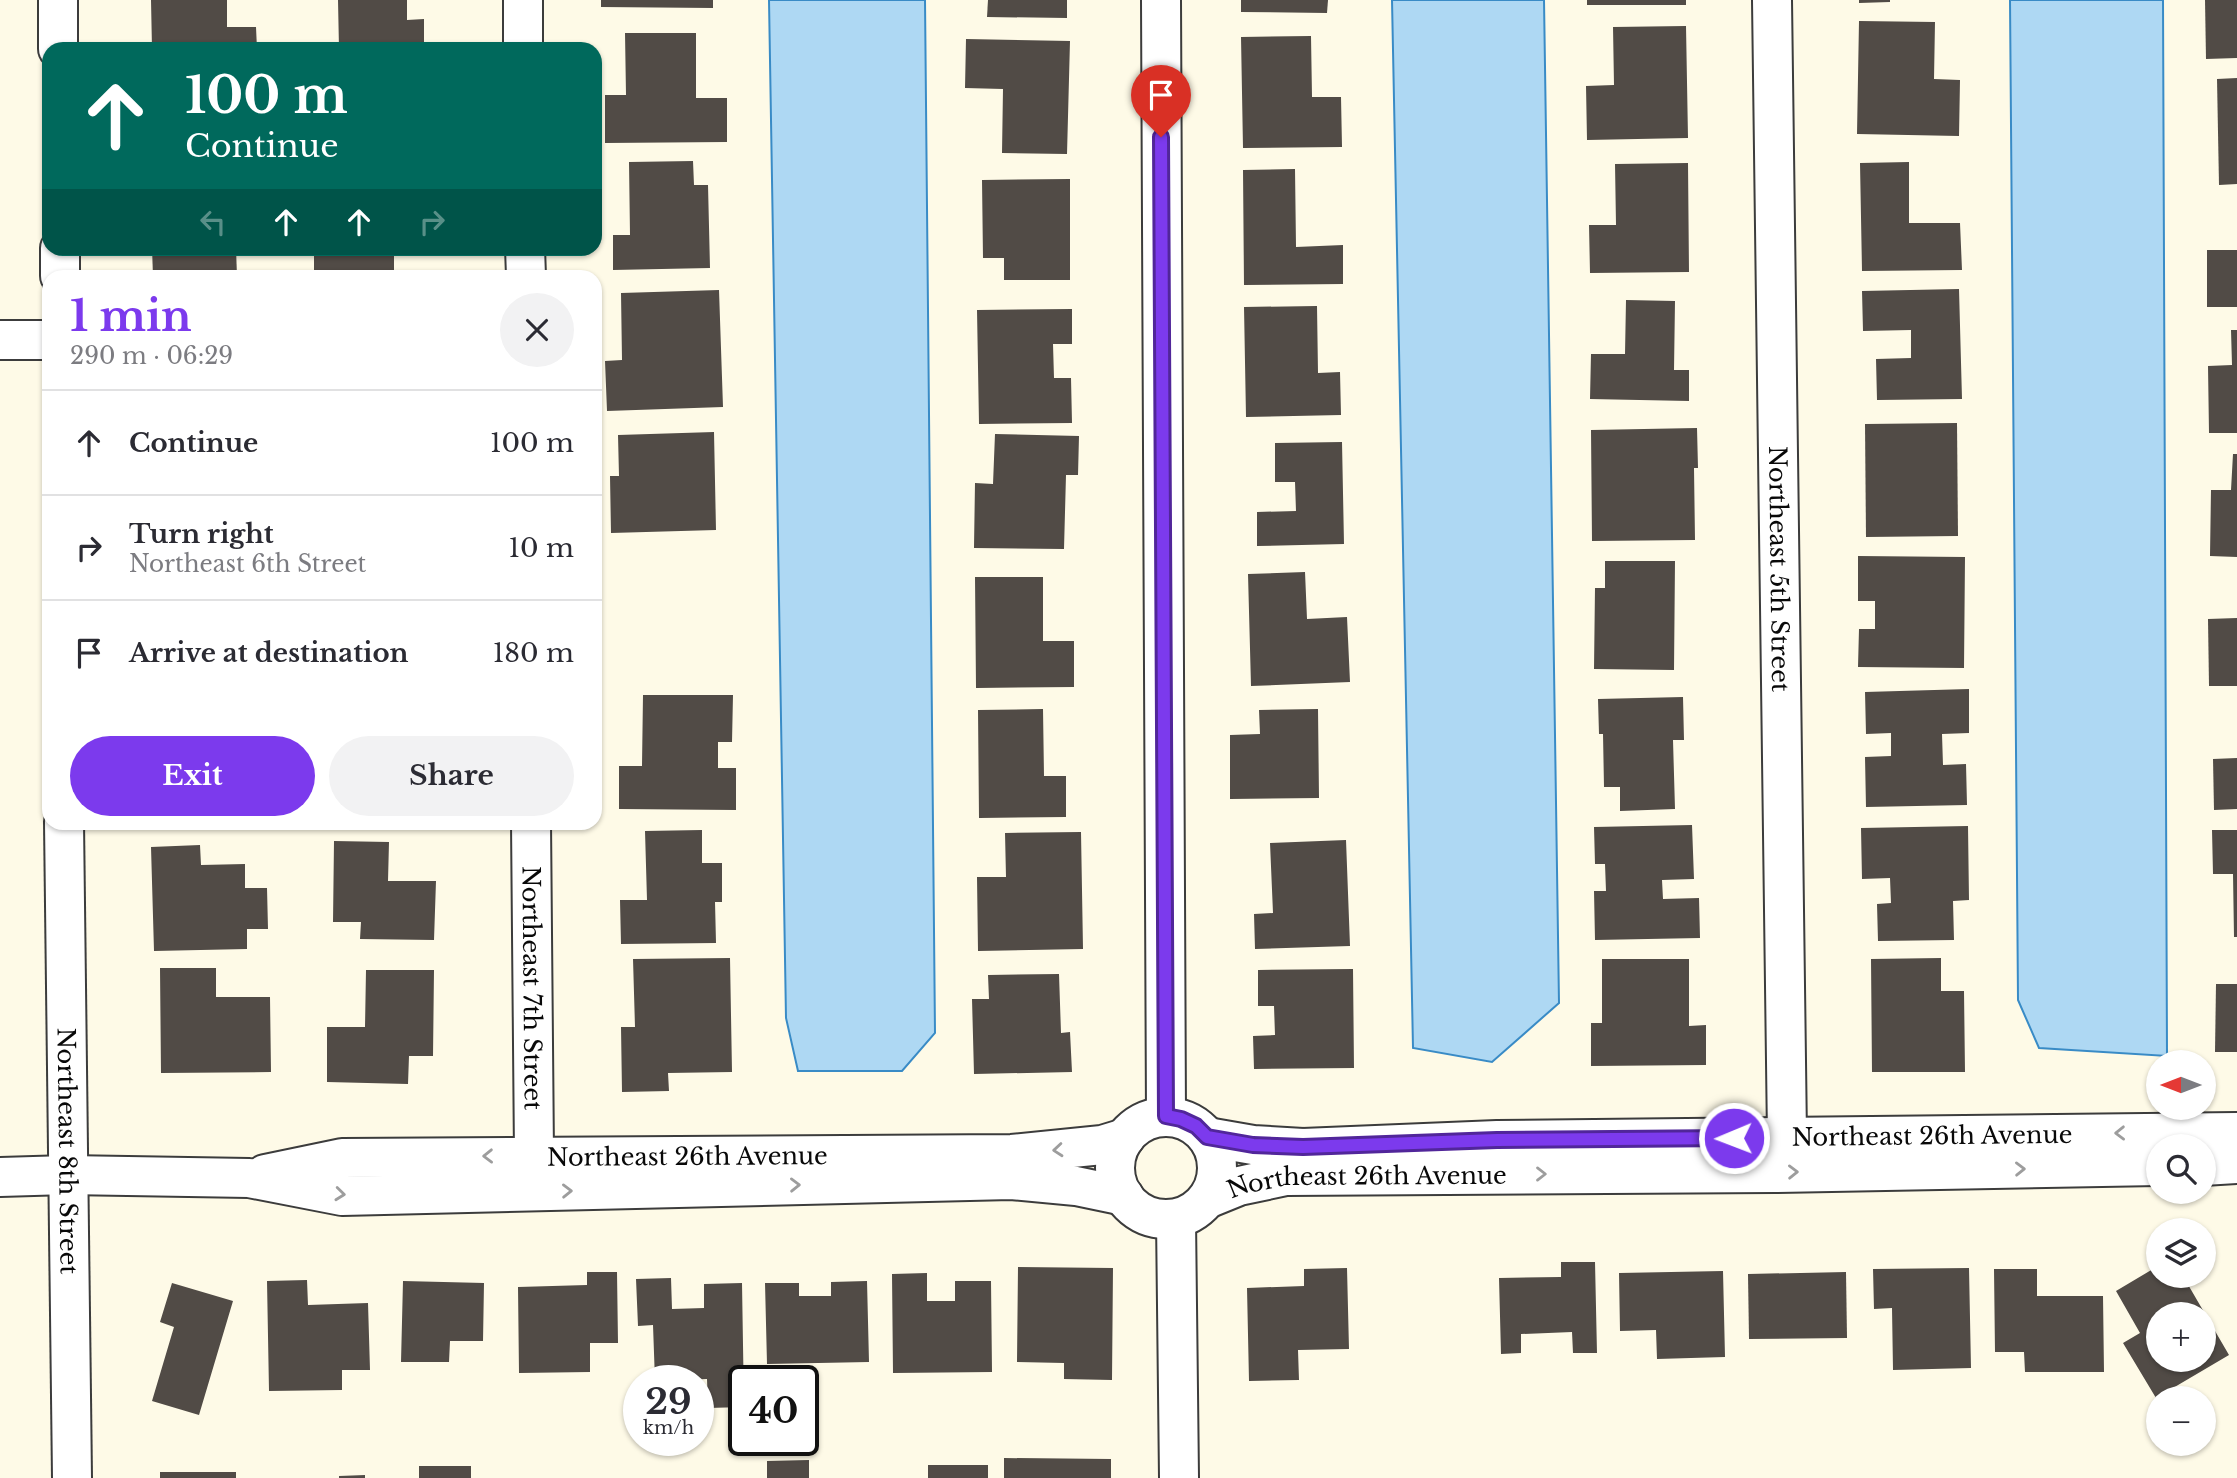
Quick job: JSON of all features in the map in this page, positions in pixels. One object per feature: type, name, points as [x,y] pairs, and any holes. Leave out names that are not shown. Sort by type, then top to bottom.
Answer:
[{"type":"street","points":[[58,0],[58,42]]},
{"type":"street","points":[[523,0],[523,42]]},
{"type":"street","points":[[1161,0],[1166,1116]]},
{"type":"street","name":"Northeast 5th Street","points":[[1772,0],[1787,1137]]},
{"type":"street","points":[[0,340],[42,340]]},
{"type":"street","name":"Northeast 8th Street","points":[[64,830],[72,1478]]},
{"type":"street","name":"Northeast 7th Street","points":[[531,830],[534,1155]]},
{"type":"street","points":[[1166,1116],[1196,1126],[1207,1137],[1217,1162],[1213,1188],[1191,1209],[1146,1215],[1133,1207],[1117,1182],[1115,1168],[1118,1152],[1125,1138],[1136,1127],[1150,1119],[1166,1116]]},
{"type":"street","name":"Northeast 26th Avenue","points":[[1207,1137],[1253,1145],[1303,1147],[1497,1140],[2237,1132]]},
{"type":"street","name":"Northeast 26th Avenue","points":[[249,1178],[342,1158],[1012,1154],[1102,1145],[1125,1138]]},
{"type":"street","points":[[2216,1165],[2237,1164]]},
{"type":"street","name":"Northeast 26th Avenue","points":[[1191,1209],[1239,1186],[1286,1176],[1760,1173],[2146,1166]]},
{"type":"street","name":"Northeast 26th Avenue","points":[[0,1177],[67,1175],[249,1178],[342,1196],[1011,1180],[1076,1186],[1124,1196]]},
{"type":"street","points":[[1179,1478],[1191,1209]]},
{"type":"water","points":[[769,0],[925,0],[935,1033],[902,1071],[798,1071],[786,1018]]},
{"type":"water","points":[[1392,0],[1544,0],[1559,1003],[1492,1062],[1413,1048]]},
{"type":"water","points":[[2010,0],[2163,0],[2167,1050],[2146,1050],[2146,1055],[2039,1048],[2018,1000]]},
{"type":"building","points":[[151,0],[227,0],[227,27],[256,27],[257,42],[152,42]]},
{"type":"building","points":[[338,0],[407,0],[407,20],[424,19],[424,42],[339,42]]},
{"type":"building","points":[[601,0],[713,0],[713,8],[601,7]]},
{"type":"building","points":[[988,0],[1067,0],[1067,18],[987,17]]},
{"type":"building","points":[[1241,0],[1328,0],[1327,13],[1241,12]]},
{"type":"building","points":[[1587,0],[1686,0],[1686,5],[1587,5]]},
{"type":"building","points":[[1859,0],[1890,0],[1890,2],[1859,3]]},
{"type":"building","points":[[2205,0],[2237,0],[2237,58],[2206,59]]},
{"type":"building","points":[[1859,21],[1935,22],[1934,79],[1960,80],[1959,136],[1857,134]]},
{"type":"building","points":[[1686,26],[1688,138],[1587,140],[1586,86],[1614,85],[1613,27]]},
{"type":"building","points":[[625,33],[696,33],[696,98],[727,98],[727,142],[605,143],[605,95],[626,95]]},
{"type":"building","points":[[1311,36],[1312,97],[1341,97],[1342,147],[1243,148],[1241,37]]},
{"type":"building","points":[[966,39],[1070,41],[1067,154],[1002,153],[1003,89],[965,88]]},
{"type":"building","points":[[2237,78],[2237,184],[2219,185],[2217,79]]},
{"type":"building","points":[[693,161],[694,185],[708,185],[710,268],[613,270],[613,235],[630,235],[629,162]]},
{"type":"building","points":[[1909,162],[1909,223],[1960,223],[1962,270],[1862,271],[1860,163]]},
{"type":"building","points":[[1688,163],[1689,272],[1590,273],[1589,225],[1616,225],[1615,164]]},
{"type":"building","points":[[1295,169],[1296,247],[1343,245],[1343,284],[1244,285],[1243,170]]},
{"type":"building","points":[[1070,179],[1070,280],[1004,280],[1004,258],[983,258],[982,180]]},
{"type":"building","points":[[2207,250],[2237,250],[2237,307],[2207,307]]},
{"type":"building","points":[[152,256],[236,256],[237,270],[153,270]]},
{"type":"building","points":[[314,256],[394,256],[394,270],[314,270]]},
{"type":"building","points":[[1959,289],[1962,399],[1877,400],[1876,359],[1911,358],[1911,330],[1863,331],[1862,291]]},
{"type":"building","points":[[719,290],[723,407],[607,411],[605,361],[622,360],[621,293]]},
{"type":"building","points":[[1626,300],[1675,301],[1674,370],[1689,370],[1689,401],[1590,399],[1591,354],[1625,354]]},
{"type":"building","points":[[1317,306],[1318,373],[1340,372],[1341,415],[1246,417],[1244,307]]},
{"type":"building","points":[[1072,309],[1072,344],[1053,344],[1054,378],[1071,378],[1072,423],[979,424],[977,310]]},
{"type":"building","points":[[2231,330],[2237,330],[2237,433],[2209,433],[2208,366],[2232,365]]},
{"type":"building","points":[[1957,423],[1958,536],[1866,537],[1865,424]]},
{"type":"building","points":[[1697,428],[1698,468],[1694,468],[1695,540],[1592,541],[1591,430]]},
{"type":"building","points":[[714,432],[716,530],[611,533],[610,476],[619,476],[618,435]]},
{"type":"building","points":[[995,434],[1079,436],[1078,475],[1066,475],[1064,549],[974,548],[975,483],[993,484]]},
{"type":"building","points":[[1342,442],[1344,544],[1257,546],[1257,512],[1296,511],[1295,482],[1275,482],[1275,443]]},
{"type":"building","points":[[2233,454],[2237,454],[2237,557],[2210,556],[2211,490],[2231,490]]},
{"type":"building","points":[[1858,556],[1965,557],[1964,668],[1858,667],[1859,629],[1875,629],[1875,601],[1858,601]]},
{"type":"building","points":[[1605,561],[1675,561],[1674,670],[1594,669],[1595,588],[1605,588]]},
{"type":"building","points":[[1305,572],[1307,619],[1347,617],[1350,682],[1251,686],[1248,574]]},
{"type":"building","points":[[975,577],[1043,577],[1043,641],[1074,641],[1074,687],[976,688]]},
{"type":"building","points":[[2237,618],[2237,686],[2209,686],[2208,619]]},
{"type":"building","points":[[1969,689],[1969,733],[1942,734],[1943,765],[1966,764],[1967,805],[1866,807],[1865,757],[1891,756],[1891,733],[1866,734],[1865,692]]},
{"type":"building","points":[[643,695],[733,695],[732,742],[718,742],[718,768],[736,768],[736,810],[619,809],[619,766],[642,766]]},
{"type":"building","points":[[1683,697],[1684,740],[1673,740],[1675,809],[1620,811],[1620,787],[1604,787],[1603,734],[1599,734],[1598,699]]},
{"type":"building","points":[[1043,709],[1044,776],[1066,776],[1066,817],[979,818],[978,710]]},
{"type":"building","points":[[1318,709],[1319,798],[1230,799],[1230,735],[1260,734],[1259,710]]},
{"type":"building","points":[[2237,758],[2237,809],[2214,810],[2213,759]]},
{"type":"building","points":[[1692,825],[1694,879],[1662,880],[1663,899],[1699,898],[1700,938],[1595,940],[1594,891],[1606,891],[1605,864],[1595,864],[1594,827]]},
{"type":"building","points":[[1968,826],[1969,900],[1953,901],[1954,940],[1878,941],[1877,904],[1891,903],[1890,878],[1862,879],[1861,828]]},
{"type":"building","points":[[702,830],[702,863],[722,863],[722,902],[715,902],[716,943],[621,944],[620,900],[647,900],[645,831]]},
{"type":"building","points":[[2212,830],[2237,830],[2237,937],[2234,937],[2233,874],[2213,874]]},
{"type":"building","points":[[1081,832],[1083,949],[978,951],[977,877],[1006,877],[1005,833]]},
{"type":"building","points":[[1346,840],[1350,946],[1255,949],[1254,914],[1273,913],[1270,843]]},
{"type":"building","points":[[334,841],[389,842],[388,881],[436,881],[434,940],[360,939],[361,922],[333,922]]},
{"type":"building","points":[[200,845],[201,865],[245,864],[245,888],[267,888],[268,929],[247,929],[247,949],[154,951],[151,847]]},
{"type":"building","points":[[730,958],[732,1072],[668,1073],[669,1091],[622,1092],[621,1027],[635,1027],[633,959]]},
{"type":"building","points":[[1941,958],[1941,991],[1964,991],[1965,1072],[1872,1072],[1871,959]]},
{"type":"building","points":[[1602,959],[1689,959],[1689,1026],[1706,1025],[1706,1065],[1591,1066],[1591,1023],[1602,1023]]},
{"type":"building","points":[[160,968],[216,968],[216,997],[270,997],[271,1072],[161,1073]]},
{"type":"building","points":[[1353,969],[1354,1068],[1254,1069],[1253,1036],[1275,1035],[1274,1006],[1258,1006],[1258,970]]},
{"type":"building","points":[[366,970],[434,970],[433,1056],[409,1056],[408,1084],[327,1082],[327,1027],[365,1027]]},
{"type":"building","points":[[1059,974],[1061,1033],[1070,1032],[1072,1072],[974,1074],[972,999],[989,999],[988,975]]},
{"type":"building","points":[[2216,984],[2237,984],[2237,1052],[2215,1050]]},
{"type":"building","points":[[1561,1262],[1595,1262],[1597,1353],[1573,1353],[1572,1332],[1521,1334],[1521,1353],[1501,1354],[1499,1278],[1561,1277]]},
{"type":"building","points":[[1018,1267],[1113,1268],[1112,1380],[1064,1379],[1064,1363],[1017,1362]]},
{"type":"building","points":[[1347,1268],[1349,1349],[1298,1350],[1299,1380],[1249,1381],[1247,1288],[1304,1286],[1304,1269]]},
{"type":"building","points":[[1969,1268],[1971,1368],[1893,1370],[1892,1308],[1874,1309],[1873,1269]]},
{"type":"building","points":[[1994,1269],[2037,1269],[2037,1296],[2103,1296],[2104,1372],[2025,1372],[2024,1352],[1995,1352]]},
{"type":"building","points":[[1723,1271],[1725,1357],[1657,1359],[1656,1330],[1620,1331],[1619,1273]]},
{"type":"building","points":[[587,1272],[617,1272],[618,1343],[590,1343],[590,1372],[519,1373],[518,1287],[587,1285]]},
{"type":"building","points":[[1846,1272],[1847,1338],[1749,1339],[1748,1274]]},
{"type":"building","points":[[927,1273],[927,1301],[955,1301],[955,1281],[991,1281],[992,1372],[893,1373],[892,1274]]},
{"type":"building","points":[[2146,1273],[2146,1288],[2190,1288],[2198,1302],[2146,1302],[2146,1372],[2200,1372],[2176,1386],[2149,1386],[2123,1343],[2140,1333],[2116,1291]]},
{"type":"building","points":[[671,1278],[672,1309],[704,1308],[704,1284],[742,1283],[743,1365],[728,1365],[728,1407],[714,1408],[714,1365],[654,1365],[653,1325],[638,1326],[636,1279]]},
{"type":"building","points":[[307,1280],[308,1305],[368,1303],[370,1370],[342,1370],[342,1390],[269,1391],[267,1281]]},
{"type":"building","points":[[403,1281],[484,1283],[483,1341],[450,1341],[449,1362],[401,1362]]},
{"type":"building","points":[[867,1281],[869,1362],[767,1364],[765,1283],[799,1283],[799,1296],[831,1296],[831,1282]]},
{"type":"building","points":[[172,1283],[233,1301],[199,1415],[152,1401],[174,1327],[160,1322]]},
{"type":"building","points":[[2216,1333],[2229,1355],[2216,1363]]},
{"type":"building","points":[[1004,1458],[1111,1459],[1111,1478],[1004,1478]]},
{"type":"building","points":[[809,1460],[809,1478],[767,1478],[767,1461]]},
{"type":"building","points":[[928,1465],[988,1465],[988,1478],[928,1478]]},
{"type":"building","points":[[419,1466],[471,1466],[471,1478],[419,1478]]},
{"type":"building","points":[[160,1472],[236,1472],[236,1478],[160,1478]]},
{"type":"building","points":[[365,1475],[365,1478],[339,1478],[339,1476]]},
{"type":"route","points":[[1161,137],[1166,1116],[1196,1126],[1207,1137],[1253,1145],[1303,1147],[1497,1140],[1734,1138]]}]
